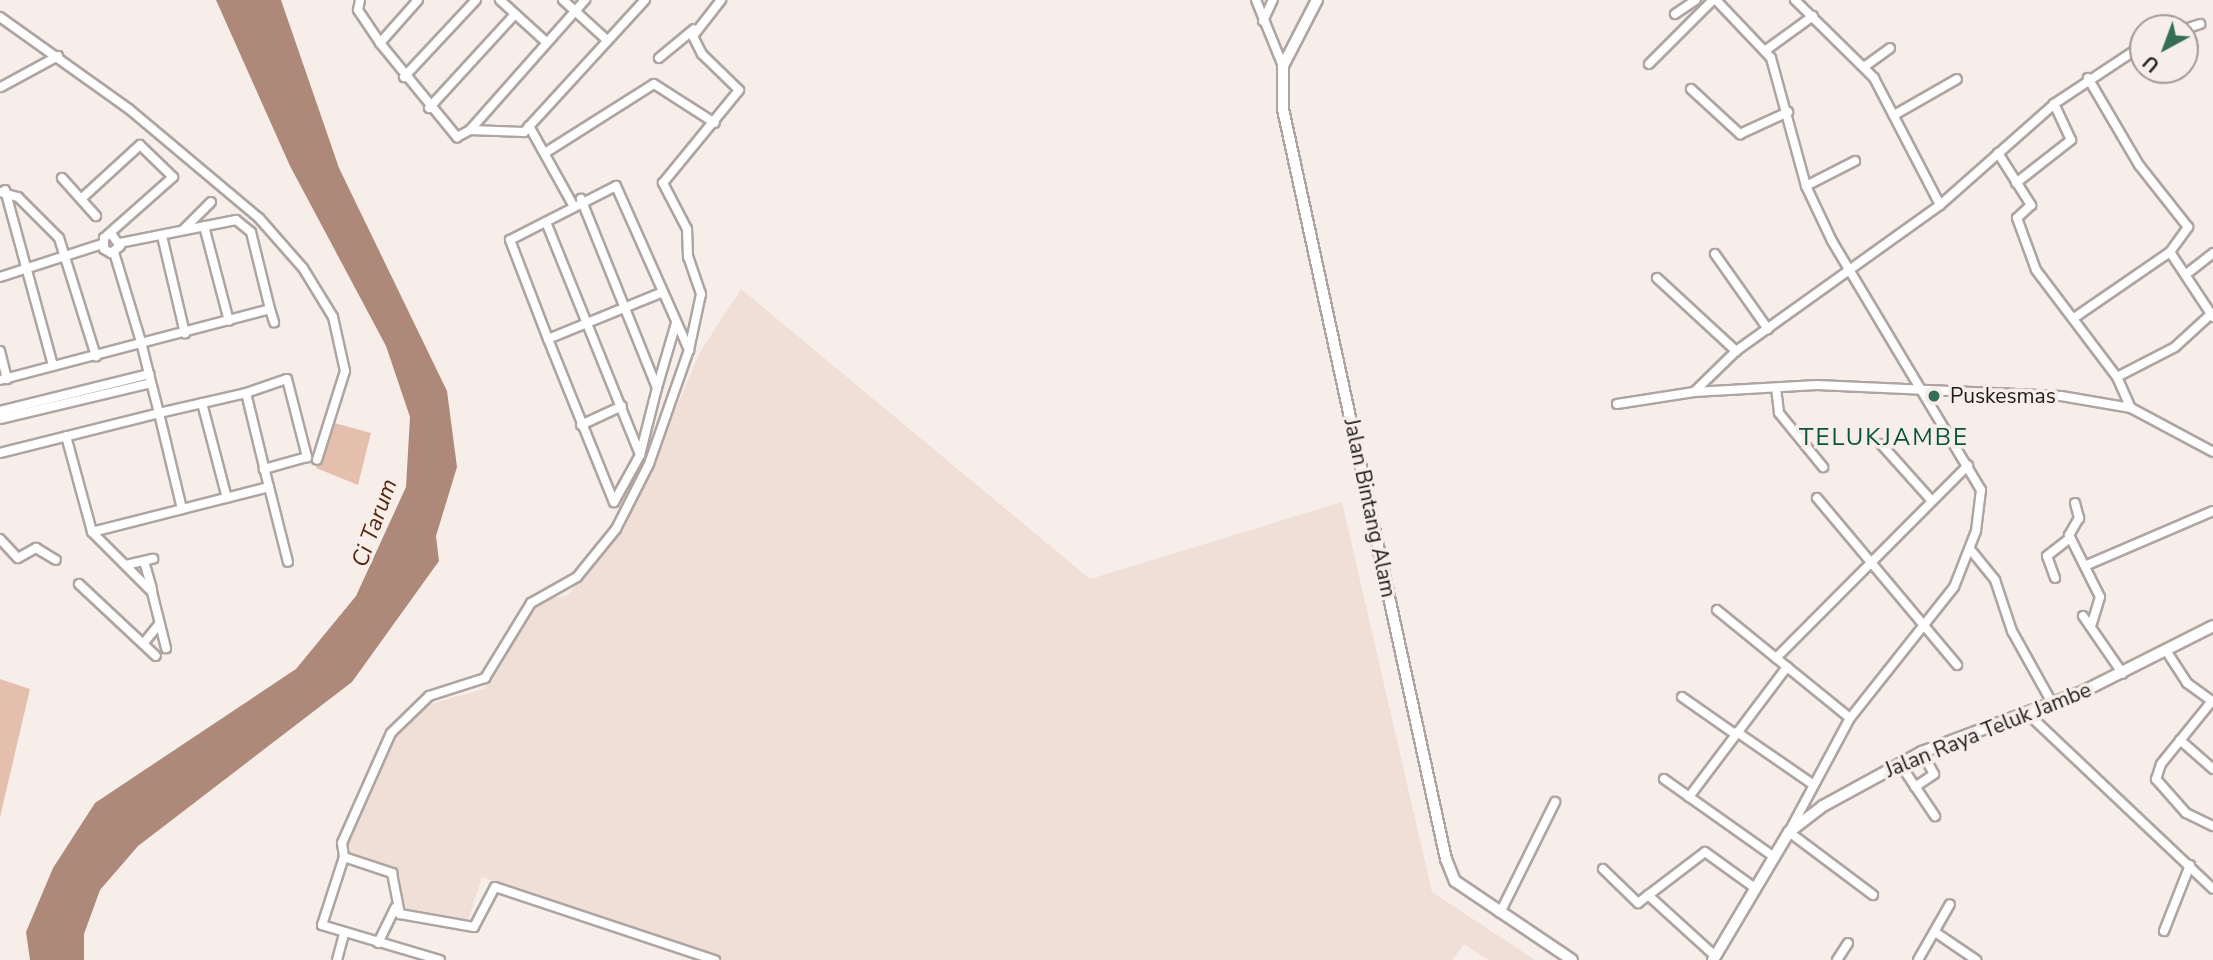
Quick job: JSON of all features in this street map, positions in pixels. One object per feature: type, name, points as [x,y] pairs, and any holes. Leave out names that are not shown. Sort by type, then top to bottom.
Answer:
[{"type":"street","points":[[360,0],[358,10],[404,77],[450,135],[470,130],[516,134],[529,126],[645,0]]},
{"type":"street","points":[[380,43],[418,0]]},
{"type":"street","points":[[404,77],[476,0]]},
{"type":"street","points":[[500,0],[546,42]]},
{"type":"street","points":[[563,0],[607,40]]},
{"type":"street","points":[[470,130],[585,0]]},
{"type":"street","points":[[659,58],[694,29],[721,0]]},
{"type":"street","name":"Jalan Bintang Alam","points":[[1256,0],[1283,66],[1283,108],[1446,859],[1455,881],[1572,960]]},
{"type":"street","points":[[1263,21],[1273,0]]},
{"type":"street","points":[[1283,66],[1317,0]]},
{"type":"street","points":[[1675,14],[1696,0]]},
{"type":"street","points":[[1649,64],[1714,0],[1766,50],[1788,112],[1807,186],[1849,274],[1968,465],[1982,505],[1970,549],[1954,587],[1850,718],[1811,783],[1789,832],[1873,895]]},
{"type":"street","points":[[1795,0],[1864,67],[1896,114],[1940,205]]},
{"type":"street","points":[[429,108],[515,14]]},
{"type":"street","points":[[1766,50],[1813,16]]},
{"type":"street","points":[[0,17],[58,56],[259,218],[324,298],[345,371],[317,460]]},
{"type":"street","points":[[440,960],[417,956],[344,934],[320,921],[344,857],[342,843],[391,733],[429,696],[485,678],[531,603],[577,576],[616,529],[649,464],[689,350],[700,288],[688,257],[687,229],[663,183],[715,123],[739,90],[702,54],[694,29]]},
{"type":"street","points":[[1864,67],[1890,48]]},
{"type":"street","points":[[1694,391],[1736,351],[1849,274],[1940,205],[2054,104],[2088,78],[2129,53]]},
{"type":"street","points":[[1,87],[58,56]]},
{"type":"street","points":[[2074,318],[2170,252],[2188,223],[2139,165],[2088,78]]},
{"type":"street","points":[[1896,114],[1957,79]]},
{"type":"street","points":[[548,151],[654,83],[715,123]]},
{"type":"street","points":[[1691,89],[1740,134],[1788,112]]},
{"type":"street","points":[[2015,183],[2071,140],[2054,104]]},
{"type":"street","points":[[529,126],[548,151],[577,202],[657,388]]},
{"type":"street","points":[[80,199],[139,145],[173,177],[112,235],[107,249],[142,345],[182,509]]},
{"type":"street","points":[[1998,153],[2031,205],[2017,218],[2036,270],[2117,377],[2131,408]]},
{"type":"street","points":[[1807,186],[1855,161]]},
{"type":"street","points":[[62,178],[96,216]]},
{"type":"street","points":[[676,323],[640,455],[622,495],[611,500],[509,244],[577,202],[617,186],[689,350]]},
{"type":"street","points":[[3,191],[59,238],[68,259],[96,355]]},
{"type":"street","points":[[3,191],[53,366]]},
{"type":"street","points":[[182,232],[211,202]]},
{"type":"street","points":[[0,277],[107,249],[120,243],[236,220],[251,232],[274,322]]},
{"type":"street","points":[[546,222],[640,455]]},
{"type":"street","points":[[204,226],[229,321]]},
{"type":"street","points":[[112,235],[120,243]]},
{"type":"street","points":[[162,236],[184,333]]},
{"type":"street","points":[[2117,377],[2175,347],[2212,316],[2189,272],[2170,252]]},
{"type":"street","points":[[2189,272],[2213,253]]},
{"type":"street","points":[[1715,254],[1768,329]]},
{"type":"street","points":[[1657,278],[1736,351]]},
{"type":"street","points":[[548,339],[663,292]]},
{"type":"street","points":[[0,351],[3,379],[142,345],[270,309]]},
{"type":"street","points":[[0,411],[150,378]]},
{"type":"street","points":[[0,419],[150,378]]},
{"type":"street","points":[[0,453],[246,393],[287,379],[307,457],[264,469]]},
{"type":"street","points":[[1776,388],[1779,413],[1823,467]]},
{"type":"street","points":[[1617,404],[1694,391],[1776,388],[1918,388],[2061,396],[2131,408],[2213,452]]},
{"type":"street","points":[[246,393],[288,562]]},
{"type":"street","points":[[202,403],[227,498]]},
{"type":"street","points":[[581,425],[622,406]]},
{"type":"street","points":[[66,436],[92,531],[152,592]]},
{"type":"street","points":[[1881,444],[1931,500]]},
{"type":"street","points":[[1776,658],[1968,465]]},
{"type":"street","points":[[92,531],[269,486]]},
{"type":"street","points":[[1817,498],[1873,561],[1957,665]]},
{"type":"street","points":[[2055,578],[2047,556],[2070,538],[2079,518],[2075,503]]},
{"type":"street","points":[[2087,565],[2213,511]]},
{"type":"street","points":[[2070,538],[2087,565],[2099,597],[2092,624]]},
{"type":"street","points":[[0,539],[18,558],[37,548],[55,560]]},
{"type":"street","points":[[1970,549],[1995,580],[2012,631],[2052,703]]},
{"type":"street","points":[[126,565],[148,560],[152,592],[166,648]]},
{"type":"street","points":[[79,584],[156,656]]},
{"type":"street","points":[[1717,610],[1850,718]]},
{"type":"street","points":[[2083,616],[2092,624],[2123,674]]},
{"type":"street","points":[[143,644],[159,624]]},
{"type":"street","name":"Jalan Raya Teluk Jambe","points":[[1714,958],[1789,832],[1922,752],[2123,674],[2213,626]]},
{"type":"street","points":[[2166,652],[2187,683],[2213,701],[2180,740],[2156,779],[2186,813],[2213,826]]},
{"type":"street","points":[[1689,797],[1787,667]]},
{"type":"street","points":[[1682,697],[1811,783]]},
{"type":"street","points":[[2026,712],[2213,889]]},
{"type":"street","points":[[2180,740],[2213,769]]},
{"type":"street","points":[[1915,788],[1934,774],[1922,752]]},
{"type":"street","points":[[1900,764],[1935,816]]},
{"type":"street","points":[[1664,779],[1774,857]]},
{"type":"street","points":[[1500,913],[1555,802]]},
{"type":"street","points":[[1603,869],[1636,902],[1705,852],[1755,888]]},
{"type":"street","points":[[344,857],[392,873],[398,885],[395,908],[378,943]]},
{"type":"street","points":[[2164,931],[2190,865]]},
{"type":"street","points":[[395,908],[474,927],[495,887],[713,959]]},
{"type":"street","points":[[1648,895],[1714,958]]},
{"type":"street","points":[[1918,960],[1950,904]]},
{"type":"street","points":[[1935,932],[1976,960]]},
{"type":"street","points":[[337,960],[344,934]]},
{"type":"street","points":[[1837,960],[1848,943]]},
{"type":"shaded area","points":[[216,0],[281,0],[339,168],[447,391],[457,467],[436,536],[439,561],[352,682],[138,846],[100,890],[84,934],[84,960],[30,960],[26,932],[53,868],[95,803],[296,669],[356,596],[406,487],[410,417],[386,346],[290,166]]},
{"type":"shaded area","points":[[741,289],[1090,579],[1342,502],[1432,892],[1535,960],[1489,960],[1464,944],[1452,960],[709,960],[482,877],[469,918],[455,926],[398,911],[393,902],[400,877],[338,853],[373,757],[420,707],[484,689],[515,628],[541,600],[567,596],[624,530],[700,352]]},
{"type":"shaded area","points":[[331,422],[371,433],[358,485],[316,468]]},
{"type":"shaded area","points":[[0,679],[30,689],[0,817]]},
{"type":"place","name":"Puskesmas","points":[[1934,396]]},
{"type":"district","name":"TELUKJAMBE","points":[[1884,438]]},
{"type":"water label","name":"Ci Tarum","points":[[375,523]]}]
